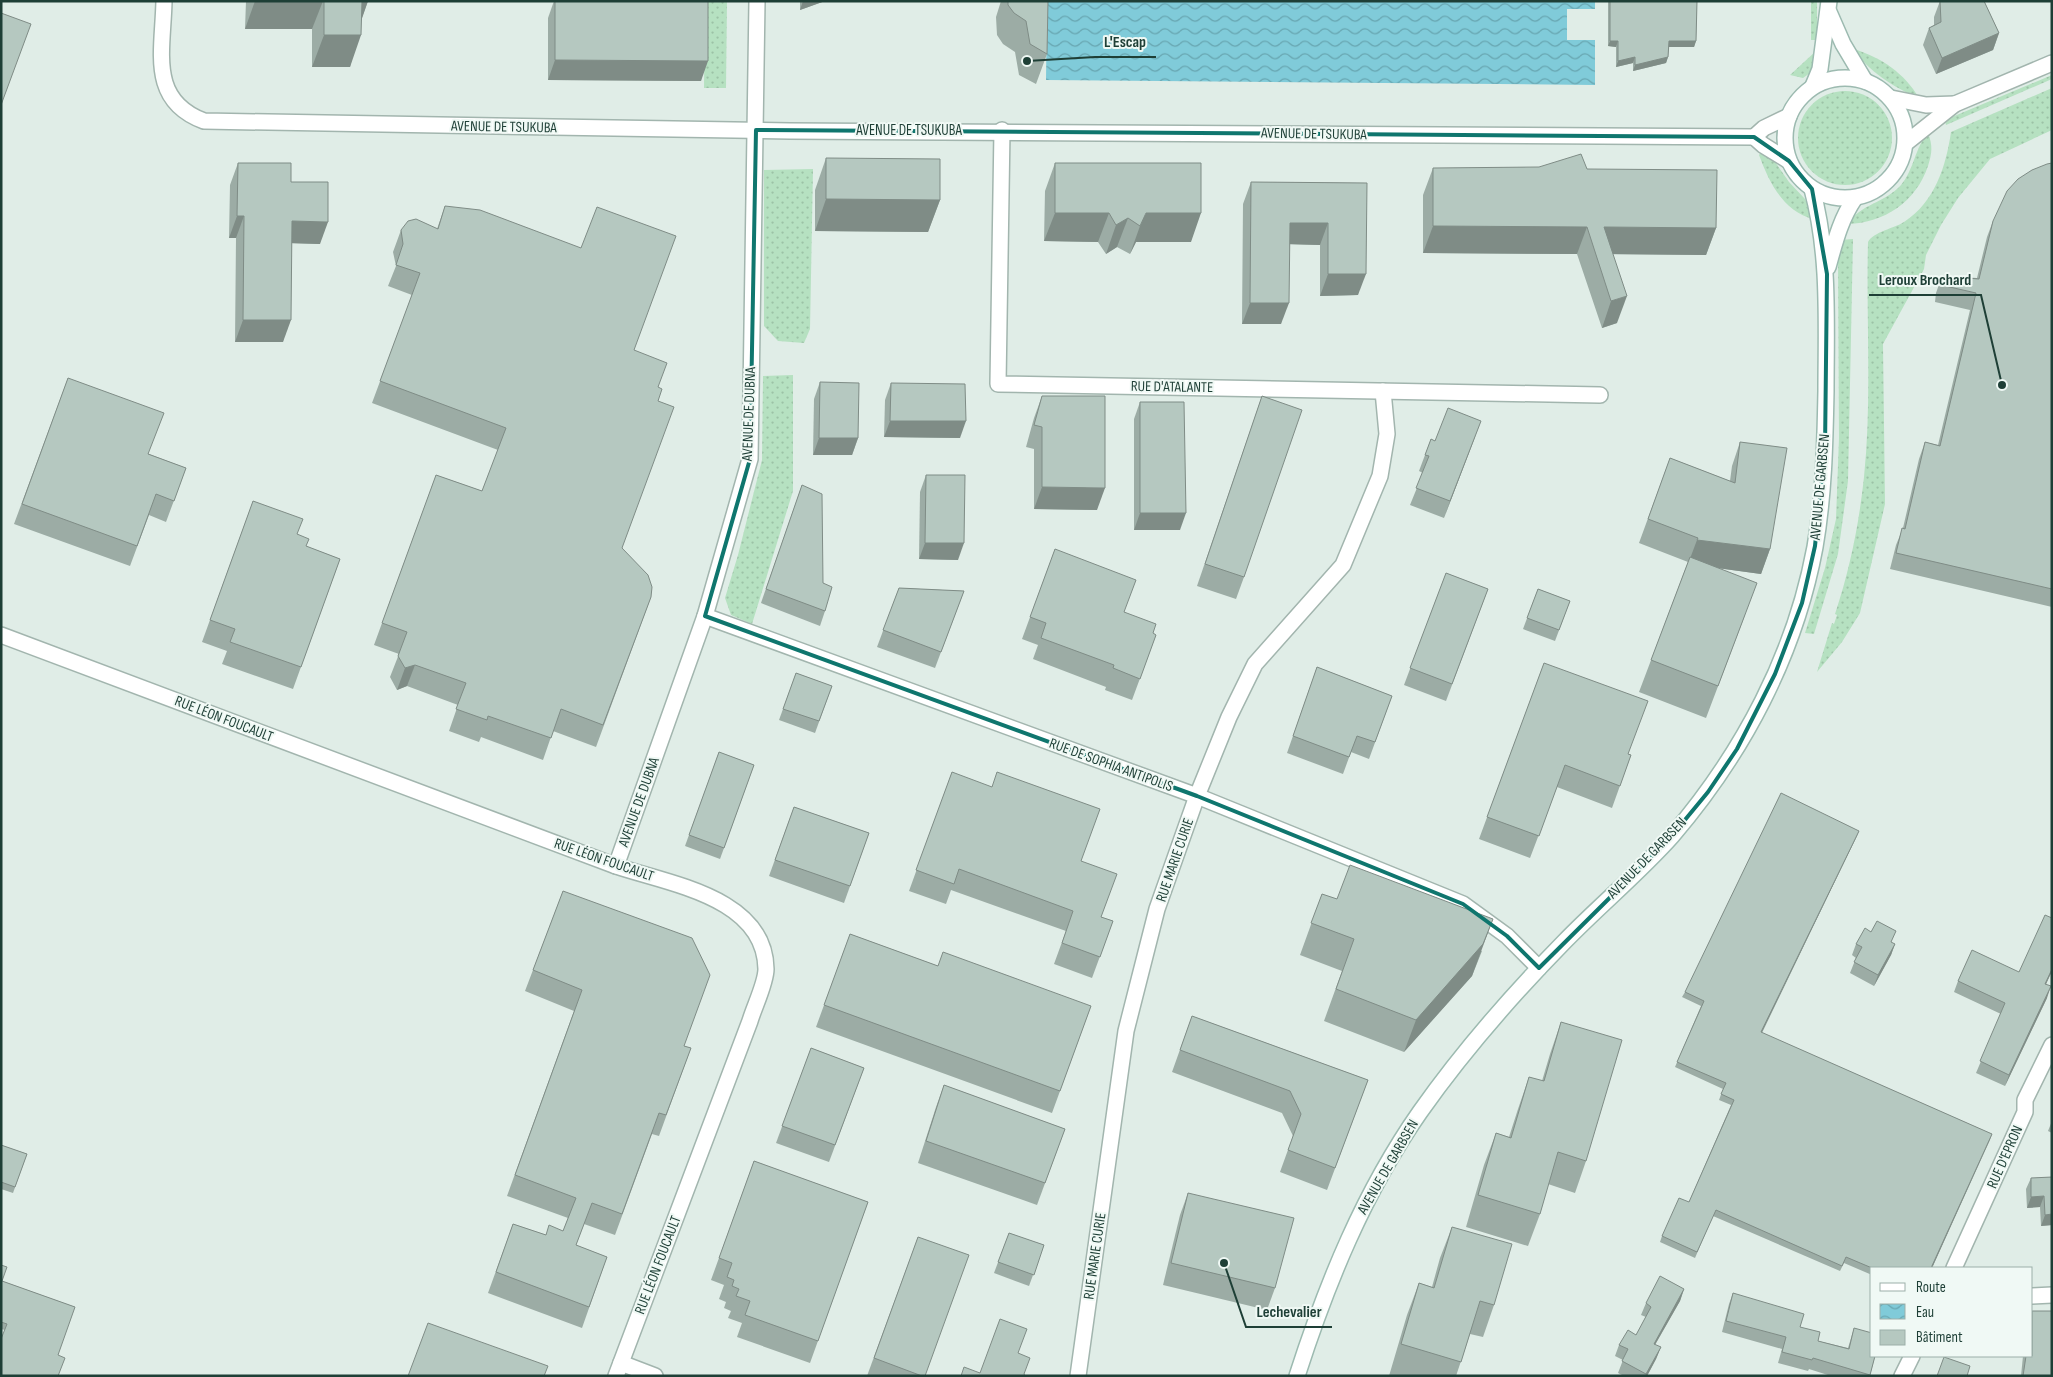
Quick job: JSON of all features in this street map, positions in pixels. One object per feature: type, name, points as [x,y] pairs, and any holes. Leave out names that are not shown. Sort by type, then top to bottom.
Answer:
[{"type":"street","name":"AVENUE DE TSUKUBA","points":[[164,1],[163,77],[166,90],[180,109],[204,121],[756,130],[1002,130],[1754,137]]},
{"type":"street","name":"AVENUE DE DUBNA","points":[[616,866],[705,616],[750,459],[757,1]]},
{"type":"street","points":[[1829,7],[1843,44],[1865,81]]},
{"type":"street","points":[[1813,86],[1820,69],[1829,7]]},
{"type":"street","points":[[1906,143],[1955,104],[2052,64]]},
{"type":"street","points":[[1848,77],[1865,81],[1879,88],[1891,98],[1903,119],[1906,143],[1902,158],[1890,179],[1871,193],[1855,198],[1833,197],[1812,189],[1799,176],[1790,161],[1785,139],[1789,116],[1800,98],[1813,86],[1830,79],[1848,77]]},
{"type":"street","points":[[1891,98],[1926,105],[1955,104]]},
{"type":"street","points":[[1789,116],[1764,128],[1754,137],[1763,145],[1790,161]]},
{"type":"street","name":"RUE D'ATALANTE","points":[[1002,130],[998,384],[1600,395]]},
{"type":"street","points":[[1812,189],[1822,226],[1827,274]]},
{"type":"street","points":[[1827,274],[1838,228],[1845,212],[1855,198]]},
{"type":"street","name":"AVENUE DE GARBSEN","points":[[1297,1376],[1317,1314],[1346,1243],[1381,1175],[1420,1112],[1480,1035],[1539,968],[1670,838],[1708,792],[1758,712],[1775,674],[1802,603],[1815,546],[1825,449],[1827,274]]},
{"type":"street","name":"RUE MARIE CURIE","points":[[1078,1376],[1126,1031],[1157,909],[1197,796],[1229,717],[1256,664],[1343,566],[1380,476],[1387,434],[1383,391]]},
{"type":"street","name":"RUE DE SOPHIA ANTIPOLIS","points":[[705,616],[1197,796],[1463,904],[1507,936],[1539,968]]},
{"type":"street","name":"RUE LÉON FOUCAULT","points":[[1,635],[616,866],[693,890],[733,909],[748,922],[758,936],[766,971],[750,1021],[618,1369]]},
{"type":"street","name":"RUE D'EPRON","points":[[1954,1267],[2025,1112],[2025,1100],[2052,1045]]},
{"type":"street","points":[[2033,1296],[2052,1295]]},
{"type":"street","points":[[1902,1376],[1912,1357]]},
{"type":"street","points":[[618,1369],[655,1376]]},
{"type":"highlighted area","points":[[756,130],[1754,137],[1789,161],[1812,189],[1827,274],[1825,449],[1815,546],[1802,603],[1775,674],[1737,749],[1708,792],[1670,838],[1539,968],[1507,936],[1463,904],[1197,796],[705,616],[750,459]]},
{"type":"green space","points":[[705,1],[727,1],[726,88],[704,88]]},
{"type":"green space","points":[[1811,1],[1817,1],[1817,40],[1811,40]]},
{"type":"green space","points":[[1854,49],[1883,62],[1899,74],[1919,98],[1874,72]]},
{"type":"green space","points":[[1816,51],[1810,73],[1803,78],[1790,75]]},
{"type":"green space","points":[[2052,75],[2052,79],[1946,125],[1945,121],[1952,117]]},
{"type":"green space","points":[[2052,88],[2052,130],[1990,159],[1958,198],[1941,225],[1926,255],[1924,269],[1883,344],[1885,504],[1860,613],[1842,642],[1817,672],[1832,623],[1834,624],[1837,615],[1835,614],[1857,529],[1862,495],[1868,419],[1868,242],[1879,233],[1904,222],[1924,204],[1931,194],[1942,170],[1951,132]]},
{"type":"green space","points":[[1845,91],[1863,95],[1878,105],[1888,120],[1892,138],[1888,156],[1878,171],[1863,181],[1845,185],[1827,181],[1812,171],[1802,156],[1798,138],[1802,120],[1812,105],[1827,95]]},
{"type":"green space","points":[[1928,133],[1931,150],[1928,166],[1923,179],[1907,200],[1886,215],[1874,220],[1848,224],[1859,212],[1888,196],[1901,185],[1909,173],[1920,145]]},
{"type":"green space","points":[[1761,152],[1773,159],[1789,182],[1805,199],[1813,219],[1802,215],[1785,202],[1773,185],[1763,165],[1759,155]]},
{"type":"green space","points":[[813,169],[810,329],[804,343],[778,341],[764,326],[764,170]]},
{"type":"green space","points":[[1853,239],[1848,481],[1838,554],[1814,634],[1805,633],[1825,568],[1836,519],[1839,438],[1838,253],[1840,240]]},
{"type":"green space","points":[[793,375],[793,491],[752,624],[731,615],[725,598],[762,460],[763,376]]},
{"type":"water","points":[[1047,1],[1595,1],[1595,9],[1567,9],[1567,40],[1595,40],[1595,85],[1046,80]]},
{"type":"building","points":[[324,1],[362,1],[361,35],[324,35]]},
{"type":"building","points":[[555,1],[708,1],[708,61],[555,60]]},
{"type":"building","points":[[1008,1],[1048,1],[1047,54],[1030,44],[1026,21],[1014,13],[1008,5]]},
{"type":"building","points":[[1610,1],[1697,1],[1696,41],[1669,41],[1668,57],[1635,65],[1635,57],[1618,61],[1618,41],[1610,41]]},
{"type":"building","points":[[1940,1],[1984,1],[1999,33],[1942,58],[1929,28],[1941,22]]},
{"type":"building","points":[[1,13],[31,24],[1,105]]},
{"type":"building","points":[[1581,154],[1587,169],[1717,170],[1716,228],[1604,227],[1627,296],[1611,301],[1587,227],[1433,226],[1433,168],[1539,167]]},
{"type":"building","points":[[826,158],[940,159],[940,200],[826,199]]},
{"type":"building","points":[[238,163],[291,163],[291,182],[328,182],[328,222],[292,221],[291,320],[243,320],[244,216],[237,216]]},
{"type":"building","points":[[1055,163],[1201,163],[1201,213],[1146,213],[1140,226],[1128,218],[1116,225],[1109,213],[1055,213]]},
{"type":"building","points":[[2052,163],[2052,589],[1896,553],[1902,528],[1905,529],[1925,442],[1940,446],[1976,293],[1941,285],[1942,276],[1979,279],[1993,221],[2007,191],[2018,179],[2032,170]]},
{"type":"building","points":[[1251,182],[1367,183],[1366,274],[1328,274],[1328,223],[1290,223],[1289,303],[1250,303]]},
{"type":"building","points":[[445,206],[480,210],[581,248],[597,207],[676,236],[634,350],[667,363],[658,387],[662,389],[658,401],[674,407],[622,548],[648,575],[652,587],[651,597],[603,725],[561,709],[551,738],[488,716],[487,720],[456,709],[466,683],[415,665],[405,668],[398,656],[407,632],[382,623],[436,475],[482,491],[506,428],[380,381],[420,273],[396,265],[403,244],[401,230],[408,221],[416,219],[438,229]]},
{"type":"building","points":[[68,378],[164,413],[148,454],[186,468],[174,501],[156,494],[137,546],[22,504]]},
{"type":"building","points":[[820,382],[859,383],[858,438],[819,438]]},
{"type":"building","points":[[891,383],[965,384],[966,421],[890,421]]},
{"type":"building","points":[[1042,396],[1105,396],[1105,488],[1042,487],[1042,427],[1034,425]]},
{"type":"building","points":[[1262,396],[1302,410],[1244,577],[1205,564]]},
{"type":"building","points":[[1140,402],[1184,402],[1186,513],[1140,513]]},
{"type":"building","points":[[1448,408],[1481,421],[1450,501],[1416,488],[1429,456],[1425,455],[1431,439],[1435,441]]},
{"type":"building","points":[[1740,442],[1787,448],[1770,549],[1697,540],[1698,538],[1648,519],[1670,458],[1735,483]]},
{"type":"building","points":[[926,475],[965,475],[964,543],[925,543]]},
{"type":"building","points":[[802,485],[822,494],[823,583],[832,587],[825,611],[766,589]]},
{"type":"building","points":[[253,501],[303,519],[297,534],[309,539],[306,546],[340,559],[301,667],[230,642],[235,629],[210,620]]},
{"type":"building","points":[[1055,549],[1136,580],[1124,612],[1156,624],[1153,633],[1156,635],[1140,679],[1113,668],[1114,665],[1041,638],[1046,623],[1030,617]]},
{"type":"building","points":[[1690,557],[1757,583],[1718,686],[1651,660]]},
{"type":"building","points":[[1446,573],[1488,589],[1452,684],[1410,668]]},
{"type":"building","points":[[899,588],[964,591],[941,652],[883,630]]},
{"type":"building","points":[[1538,589],[1570,601],[1559,630],[1527,618]]},
{"type":"building","points":[[1544,663],[1648,701],[1628,754],[1631,755],[1620,786],[1565,765],[1539,836],[1487,817]]},
{"type":"building","points":[[1317,667],[1392,696],[1375,742],[1357,736],[1349,757],[1293,736]]},
{"type":"building","points":[[796,673],[832,686],[819,721],[783,709]]},
{"type":"building","points":[[719,752],[754,765],[724,848],[689,835]]},
{"type":"building","points":[[952,772],[992,787],[997,772],[1100,809],[1081,861],[1117,874],[1101,917],[1113,921],[1100,957],[1062,943],[1073,911],[959,869],[954,884],[916,870]]},
{"type":"building","points":[[1781,793],[1859,831],[1761,1032],[1992,1134],[1931,1267],[1870,1267],[1846,1257],[1842,1266],[1716,1210],[1697,1252],[1662,1236],[1679,1198],[1689,1202],[1734,1100],[1721,1094],[1726,1083],[1677,1062],[1704,1001],[1685,992]]},
{"type":"building","points":[[794,807],[869,833],[850,886],[775,860]]},
{"type":"building","points":[[1350,865],[1493,919],[1483,944],[1416,1020],[1336,989],[1354,939],[1311,923],[1322,894],[1337,899]]},
{"type":"building","points":[[563,891],[692,938],[710,975],[684,1046],[691,1048],[666,1115],[659,1113],[622,1214],[592,1203],[576,1245],[607,1257],[589,1307],[496,1272],[513,1224],[546,1235],[549,1225],[563,1231],[576,1198],[515,1175],[582,990],[533,970]]},
{"type":"building","points":[[2045,915],[2052,918],[2052,969],[2045,984],[2051,986],[2009,1075],[1980,1061],[2005,1003],[1958,981],[1972,950],[2019,972]]},
{"type":"building","points":[[1877,921],[1896,931],[1891,942],[1895,944],[1878,975],[1854,962],[1862,947],[1856,944],[1865,928],[1871,932]]},
{"type":"building","points":[[850,934],[938,966],[943,952],[1091,1006],[1060,1091],[824,1005]]},
{"type":"building","points":[[1192,1016],[1368,1080],[1335,1168],[1288,1150],[1301,1114],[1290,1091],[1180,1050]]},
{"type":"building","points":[[1561,1022],[1622,1040],[1586,1161],[1558,1152],[1540,1214],[1478,1195],[1496,1133],[1511,1138],[1529,1077],[1544,1081]]},
{"type":"building","points":[[811,1048],[864,1068],[835,1145],[782,1126]]},
{"type":"building","points":[[944,1085],[1065,1129],[1045,1183],[926,1141]]},
{"type":"building","points":[[1,1145],[27,1154],[15,1187],[1,1182]]},
{"type":"building","points":[[754,1161],[868,1202],[818,1341],[745,1315],[750,1301],[736,1296],[739,1289],[732,1286],[734,1280],[727,1277],[732,1263],[719,1258]]},
{"type":"building","points":[[2052,1177],[2052,1214],[2045,1215],[2044,1196],[2031,1197],[2031,1178]]},
{"type":"building","points":[[1188,1193],[1294,1218],[1275,1288],[1171,1263]]},
{"type":"building","points":[[1452,1227],[1512,1244],[1494,1305],[1480,1301],[1461,1362],[1401,1344],[1419,1283],[1434,1288]]},
{"type":"building","points":[[1009,1233],[1044,1245],[1034,1275],[998,1262]]},
{"type":"building","points":[[918,1237],[969,1255],[925,1376],[874,1358]]},
{"type":"building","points":[[1,1265],[7,1267],[2,1281],[75,1307],[58,1355],[65,1358],[58,1376],[1,1376],[1,1339],[7,1324],[1,1322]]},
{"type":"building","points":[[1660,1276],[1684,1289],[1654,1344],[1661,1347],[1646,1374],[1622,1361],[1628,1349],[1619,1345],[1628,1330],[1636,1335],[1651,1307],[1646,1303]]},
{"type":"building","points":[[1733,1293],[1804,1314],[1800,1327],[1820,1332],[1818,1341],[1849,1349],[1854,1328],[1870,1332],[1870,1357],[1875,1357],[1870,1375],[1813,1358],[1812,1360],[1782,1352],[1786,1337],[1726,1321]]},
{"type":"building","points":[[2033,1311],[2052,1311],[2052,1376],[2023,1376],[2026,1357],[2033,1357]]},
{"type":"building","points":[[1000,1319],[1027,1329],[1018,1353],[1030,1358],[1025,1376],[961,1376],[964,1367],[980,1373]]},
{"type":"building","points":[[428,1323],[548,1366],[544,1376],[408,1376]]},
{"type":"building","points":[[1944,1357],[1970,1366],[1967,1376],[1937,1376]]},
{"type":"place","name":"L'Escap","points":[[1027,61]]},
{"type":"place","name":"Leroux Brochard","points":[[2002,385]]},
{"type":"place","name":"Lechevalier","points":[[1224,1263]]}]
